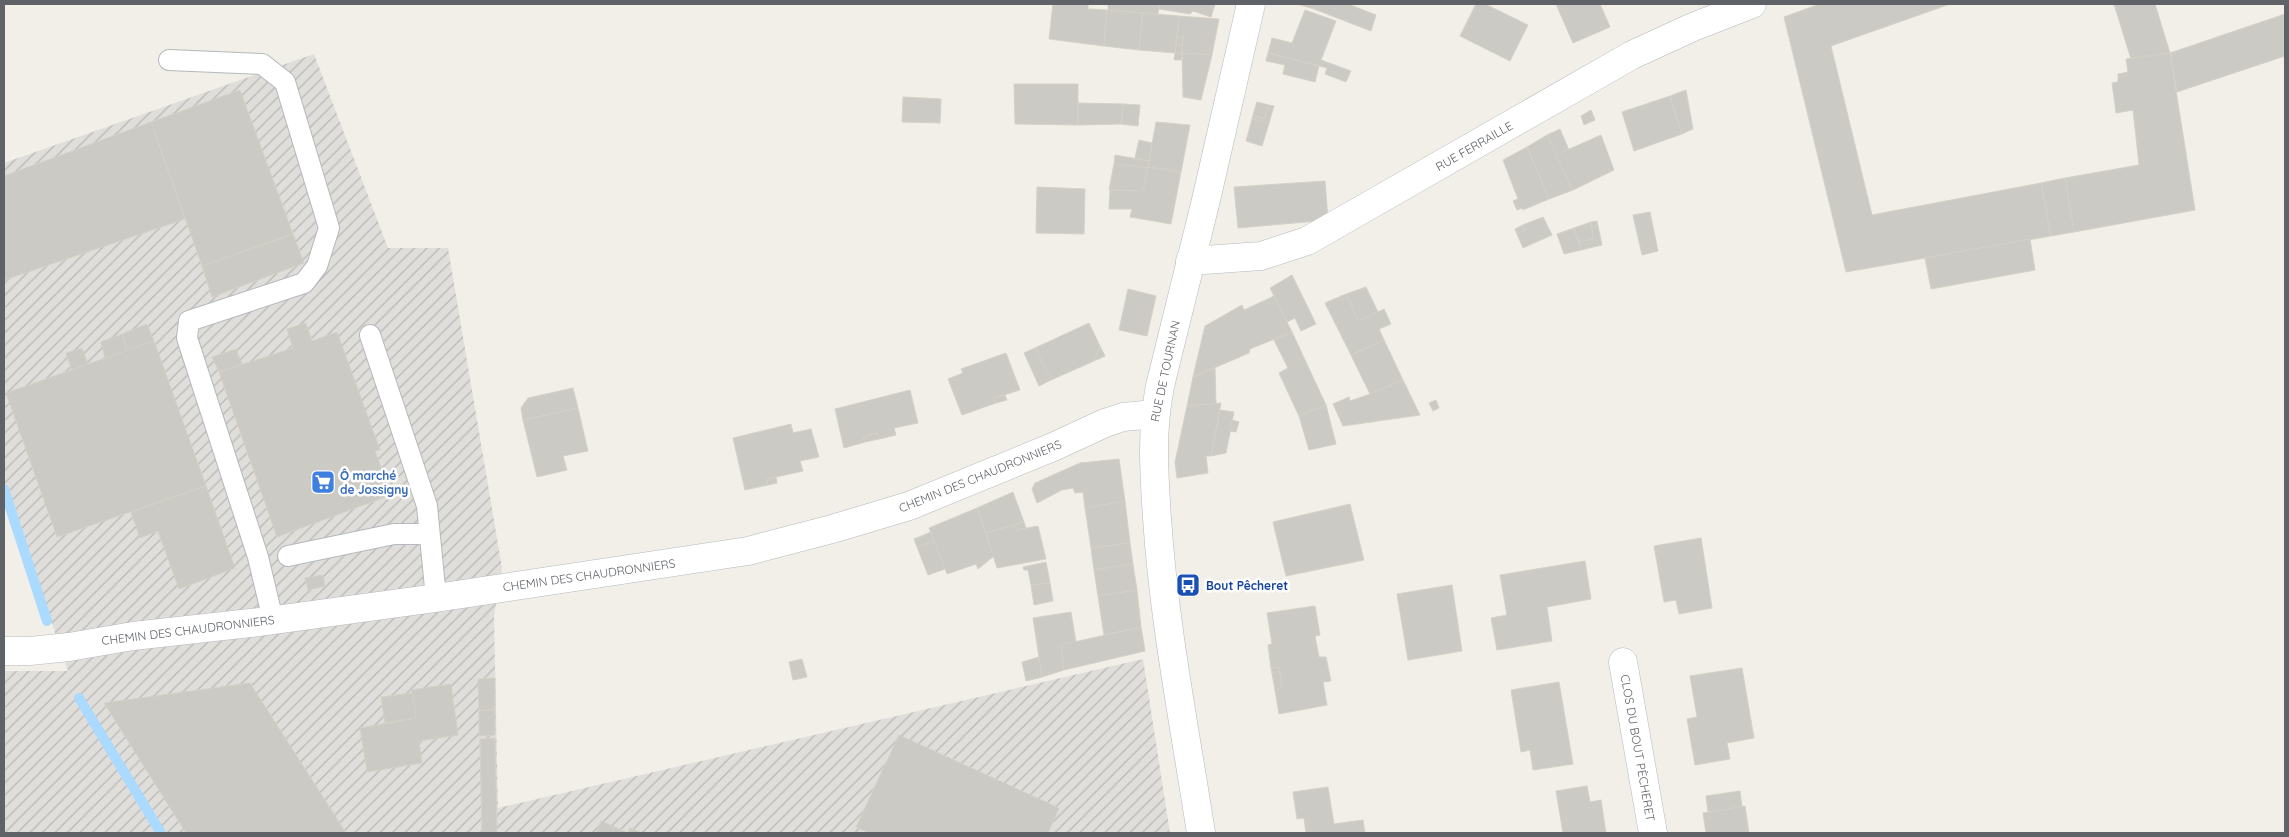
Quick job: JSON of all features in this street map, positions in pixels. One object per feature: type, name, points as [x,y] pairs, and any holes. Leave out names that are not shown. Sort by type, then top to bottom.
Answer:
[{"type":"street","name":"RUE DE TOURNAN","points":[[1201,833],[1164,598],[1153,445],[1155,414],[1251,4]]},
{"type":"street","name":"RUE FERRAILLE","points":[[1190,261],[1261,256],[1307,241],[1632,55],[1664,39],[1752,4]]},
{"type":"street","name":"CHEMIN DES CHAUDRONNIERS","points":[[4,651],[30,651],[69,647],[133,636],[273,620],[436,598],[492,588],[690,561],[748,551],[832,530],[917,503],[1053,448],[1105,423],[1123,417],[1155,414]]},
{"type":"street","name":"CLOS DU BOUT PÈCHERET","points":[[1623,662],[1654,833]]},
{"type":"lane","points":[[169,60],[262,64],[285,82],[329,228],[316,266],[304,283],[189,322],[187,338],[258,557],[273,620]]},
{"type":"lane","points":[[370,335],[427,506],[436,598]]},
{"type":"lane","points":[[288,556],[394,534],[429,534]]},
{"type":"shaded area","points":[[314,54],[388,248],[448,248],[502,568],[494,616],[498,808],[1143,659],[1170,833],[4,833],[4,671],[68,671],[4,480],[4,163]]},
{"type":"building","points":[[1053,4],[1088,4],[1088,9],[1107,10],[1104,46],[1049,39]]},
{"type":"building","points":[[1108,4],[1159,4],[1158,14],[1108,10]]},
{"type":"building","points":[[1160,4],[1215,4],[1211,17],[1193,11],[1190,14],[1159,9]]},
{"type":"building","points":[[1297,4],[1315,4],[1314,9]]},
{"type":"building","points":[[1315,4],[1348,4],[1376,15],[1371,31],[1314,9]]},
{"type":"building","points":[[1476,4],[1485,4],[1528,25],[1510,61],[1460,36]]},
{"type":"building","points":[[1556,4],[1600,4],[1610,27],[1573,43]]},
{"type":"building","points":[[1820,4],[1950,4],[1831,46],[1872,215],[2041,183],[2051,236],[1846,272],[1784,17]]},
{"type":"building","points":[[2114,4],[2155,4],[2170,53],[2131,59]]},
{"type":"building","points":[[1107,10],[1143,13],[1139,50],[1104,46]]},
{"type":"building","points":[[1305,10],[1336,21],[1321,60],[1351,71],[1346,82],[1325,74],[1327,68],[1268,53],[1272,38],[1292,43]]},
{"type":"building","points":[[1143,13],[1179,16],[1175,53],[1139,50]]},
{"type":"building","points":[[2285,14],[2285,56],[2177,92],[2170,53]]},
{"type":"building","points":[[1179,16],[1219,19],[1212,55],[1182,53],[1183,37],[1177,36]]},
{"type":"building","points":[[1177,36],[1183,37],[1182,45],[1176,45]]},
{"type":"building","points":[[1176,45],[1182,45],[1182,53],[1175,53]]},
{"type":"building","points":[[1175,53],[1182,53],[1181,60],[1174,60]]},
{"type":"building","points":[[1182,53],[1212,55],[1201,100],[1183,97]]},
{"type":"building","points":[[1268,53],[1319,66],[1315,82],[1283,74],[1285,65],[1266,61]]},
{"type":"building","points":[[2170,53],[2195,210],[2074,232],[2065,178],[2139,165],[2133,110],[2116,113],[2112,83],[2118,82],[2118,74],[2128,72],[2126,59]]},
{"type":"building","points":[[1014,84],[1078,84],[1078,125],[1015,124]]},
{"type":"building","points":[[240,90],[293,234],[202,266],[151,122]]},
{"type":"building","points":[[1686,90],[1693,129],[1682,134],[1670,96]]},
{"type":"building","points":[[1670,96],[1682,134],[1634,151],[1622,112]]},
{"type":"building","points":[[903,97],[941,99],[940,123],[902,122]]},
{"type":"building","points":[[1257,102],[1269,105],[1264,119],[1253,115]]},
{"type":"building","points":[[1078,103],[1123,104],[1121,124],[1078,125]]},
{"type":"building","points":[[1123,104],[1140,105],[1138,126],[1121,124]]},
{"type":"building","points":[[1269,105],[1274,106],[1269,123],[1252,119],[1253,115],[1264,119]]},
{"type":"building","points":[[1591,110],[1595,120],[1584,125],[1581,116]]},
{"type":"building","points":[[1252,119],[1269,123],[1262,146],[1246,141]]},
{"type":"building","points":[[151,122],[185,219],[4,280],[4,176]]},
{"type":"building","points":[[1156,122],[1190,125],[1181,172],[1148,167]]},
{"type":"building","points":[[1560,129],[1569,150],[1556,155],[1547,135]]},
{"type":"building","points":[[1547,135],[1573,190],[1549,199],[1527,147]]},
{"type":"building","points":[[1601,135],[1614,170],[1573,190],[1556,155]]},
{"type":"building","points":[[1139,140],[1152,143],[1149,161],[1135,158]]},
{"type":"building","points":[[1527,147],[1549,199],[1523,210],[1522,208],[1517,210],[1513,201],[1518,199],[1503,160]]},
{"type":"building","points":[[1115,155],[1149,161],[1148,168],[1114,164]]},
{"type":"building","points":[[1114,164],[1148,168],[1143,191],[1109,190]]},
{"type":"building","points":[[1148,167],[1181,172],[1171,224],[1130,217],[1132,209],[1109,209],[1110,190],[1143,191]]},
{"type":"building","points":[[2065,178],[2074,232],[2051,236],[2041,183]]},
{"type":"building","points":[[1325,181],[1328,220],[1238,228],[1234,187]]},
{"type":"building","points":[[1037,187],[1085,189],[1084,234],[1036,233]]},
{"type":"building","points":[[1650,212],[1658,251],[1642,255],[1633,215]]},
{"type":"building","points":[[1543,217],[1552,235],[1523,248],[1517,234],[1525,230],[1523,225]]},
{"type":"building","points":[[1597,221],[1602,245],[1581,250],[1579,242],[1593,239],[1591,222]]},
{"type":"building","points":[[1591,222],[1593,239],[1579,242],[1574,228]]},
{"type":"building","points":[[1523,225],[1525,230],[1517,234],[1515,229]]},
{"type":"building","points":[[1574,228],[1581,250],[1564,254],[1557,234]]},
{"type":"building","points":[[293,234],[304,263],[212,297],[202,266]]},
{"type":"building","points":[[2030,239],[2035,270],[1931,289],[1925,258]]},
{"type":"building","points":[[1292,275],[1316,324],[1301,331],[1295,318],[1287,322],[1270,288]]},
{"type":"building","points":[[1366,287],[1378,312],[1359,321],[1346,294]]},
{"type":"building","points":[[1128,289],[1156,296],[1147,336],[1119,330]]},
{"type":"building","points":[[1346,294],[1359,321],[1384,309],[1391,324],[1379,329],[1384,340],[1351,355],[1325,303]]},
{"type":"building","points":[[1274,296],[1292,332],[1250,349],[1249,353],[1193,377],[1205,326],[1242,305],[1244,310]]},
{"type":"building","points":[[306,323],[312,341],[337,332],[380,450],[375,451],[391,495],[277,537],[219,372],[293,348],[287,329]]},
{"type":"building","points":[[1089,323],[1100,346],[1094,361],[1051,380],[1035,348]]},
{"type":"building","points":[[147,324],[154,341],[127,351],[122,334]]},
{"type":"building","points":[[1292,332],[1326,405],[1299,416],[1279,373],[1288,368],[1274,340]]},
{"type":"building","points":[[122,334],[127,351],[105,358],[101,342]]},
{"type":"building","points":[[1384,340],[1403,380],[1370,394],[1351,355]]},
{"type":"building","points":[[154,341],[206,486],[57,537],[6,393]]},
{"type":"building","points":[[1100,346],[1105,356],[1094,361]]},
{"type":"building","points":[[82,348],[88,364],[72,370],[66,353]]},
{"type":"building","points":[[1035,348],[1051,380],[1039,386],[1024,353]]},
{"type":"building","points":[[236,349],[242,364],[219,372],[212,357]]},
{"type":"building","points":[[1006,353],[1020,390],[994,398],[996,403],[962,415],[948,379],[963,373],[961,369]]},
{"type":"building","points":[[1215,368],[1216,404],[1187,406],[1193,377]]},
{"type":"building","points":[[1403,380],[1420,415],[1343,426],[1333,404],[1349,397],[1350,401]]},
{"type":"building","points":[[573,388],[578,408],[523,420],[521,408],[528,398]]},
{"type":"building","points":[[910,390],[918,423],[894,428],[896,435],[879,439],[877,433],[863,437],[865,442],[844,448],[835,409]]},
{"type":"building","points":[[1005,395],[1007,400],[996,403],[994,398]]},
{"type":"building","points":[[1436,400],[1439,408],[1433,411],[1429,403]]},
{"type":"building","points":[[1221,403],[1211,456],[1206,456],[1208,473],[1177,478],[1175,462],[1187,406]]},
{"type":"building","points":[[1326,405],[1336,444],[1309,450],[1299,416]]},
{"type":"building","points":[[578,408],[588,451],[563,456],[567,470],[537,477],[523,420]]},
{"type":"building","points":[[1220,410],[1234,412],[1226,453],[1211,456]]},
{"type":"building","points":[[1232,420],[1239,422],[1236,432],[1230,431]]},
{"type":"building","points":[[791,424],[793,433],[811,429],[819,457],[800,461],[803,471],[767,479],[768,485],[745,490],[733,438]]},
{"type":"building","points":[[877,433],[879,439],[865,442],[863,437]]},
{"type":"building","points":[[1119,459],[1125,501],[1085,508],[1083,492],[1075,493],[1073,488],[1062,490],[1037,503],[1032,489],[1035,483],[1080,463]]},
{"type":"building","points":[[776,477],[777,483],[768,485],[767,479]]},
{"type":"building","points":[[206,486],[235,568],[179,589],[158,531],[140,538],[131,512]]},
{"type":"building","points":[[1013,492],[1024,522],[986,533],[977,508]]},
{"type":"building","points":[[1125,501],[1130,543],[1091,548],[1085,508]]},
{"type":"building","points":[[1350,504],[1364,560],[1286,576],[1273,522]]},
{"type":"building","points":[[977,508],[994,556],[978,569],[976,564],[947,574],[929,528]]},
{"type":"building","points":[[1024,522],[1026,528],[1016,530],[1014,525]]},
{"type":"building","points":[[1014,525],[1016,530],[1038,526],[1046,559],[997,568],[986,533]]},
{"type":"building","points":[[931,532],[934,541],[917,547],[914,539]]},
{"type":"building","points":[[1701,538],[1712,608],[1679,614],[1676,600],[1664,602],[1654,546]]},
{"type":"building","points":[[934,541],[945,569],[928,575],[917,547]]},
{"type":"building","points":[[1130,543],[1133,564],[1094,570],[1091,548]]},
{"type":"building","points":[[1585,561],[1591,599],[1547,607],[1552,641],[1497,650],[1491,618],[1507,615],[1500,575]]},
{"type":"building","points":[[1046,562],[1050,583],[1031,585],[1028,570],[1024,570],[1023,567]]},
{"type":"building","points":[[1133,564],[1137,590],[1098,596],[1094,570]]},
{"type":"building","points":[[323,575],[325,586],[308,590],[305,578]]},
{"type":"building","points":[[1050,583],[1053,601],[1034,605],[1031,585]]},
{"type":"building","points":[[1452,585],[1462,651],[1408,660],[1397,594]]},
{"type":"building","points":[[1137,590],[1141,627],[1104,635],[1098,596]]},
{"type":"building","points":[[1315,606],[1320,635],[1315,636],[1319,657],[1326,657],[1331,681],[1323,682],[1327,705],[1279,714],[1275,690],[1282,688],[1279,667],[1271,668],[1268,645],[1272,644],[1267,613]]},
{"type":"building","points":[[1071,612],[1076,642],[1061,645],[1064,670],[1042,677],[1033,618]]},
{"type":"building","points":[[1141,627],[1145,651],[1064,670],[1061,645]]},
{"type":"building","points":[[1039,657],[1042,677],[1026,681],[1022,662]]},
{"type":"building","points":[[802,659],[807,677],[793,680],[789,662]]},
{"type":"building","points":[[1279,667],[1282,688],[1275,690],[1271,668]]},
{"type":"building","points":[[1742,668],[1754,738],[1727,743],[1730,759],[1695,765],[1687,719],[1697,717],[1690,676]]},
{"type":"building","points":[[495,678],[495,709],[479,711],[478,679]]},
{"type":"building","points":[[1559,682],[1573,764],[1533,770],[1530,750],[1521,752],[1511,690]]},
{"type":"building","points":[[250,683],[346,833],[186,833],[104,703]]},
{"type":"building","points":[[451,684],[458,735],[419,741],[422,763],[367,772],[360,728],[416,718],[411,690]]},
{"type":"building","points":[[412,693],[416,718],[385,723],[381,697]]},
{"type":"building","points":[[495,709],[495,735],[479,736],[479,711]]},
{"type":"building","points":[[899,735],[1059,808],[1048,833],[869,833],[856,827]]},
{"type":"building","points":[[495,738],[497,833],[482,833],[480,739]]},
{"type":"building","points":[[1587,786],[1590,802],[1601,800],[1606,833],[1563,833],[1556,791]]},
{"type":"building","points":[[1328,787],[1334,824],[1363,820],[1365,833],[1306,833],[1304,818],[1297,819],[1293,792]]},
{"type":"building","points":[[1740,791],[1742,807],[1708,812],[1706,796]]},
{"type":"building","points":[[1745,806],[1749,833],[1706,833],[1703,813]]},
{"type":"building","points":[[601,821],[628,833],[596,833]]},
{"type":"building","points":[[630,828],[642,833],[628,833]]},
{"type":"waterway","points":[[4,489],[47,621]]},
{"type":"waterway","points":[[79,698],[161,833]]},
{"type":"place","name":"Ô marché de Jossigny","points":[[323,482]]},
{"type":"place","name":"Bout Pêcheret","points":[[1188,585]]}]
